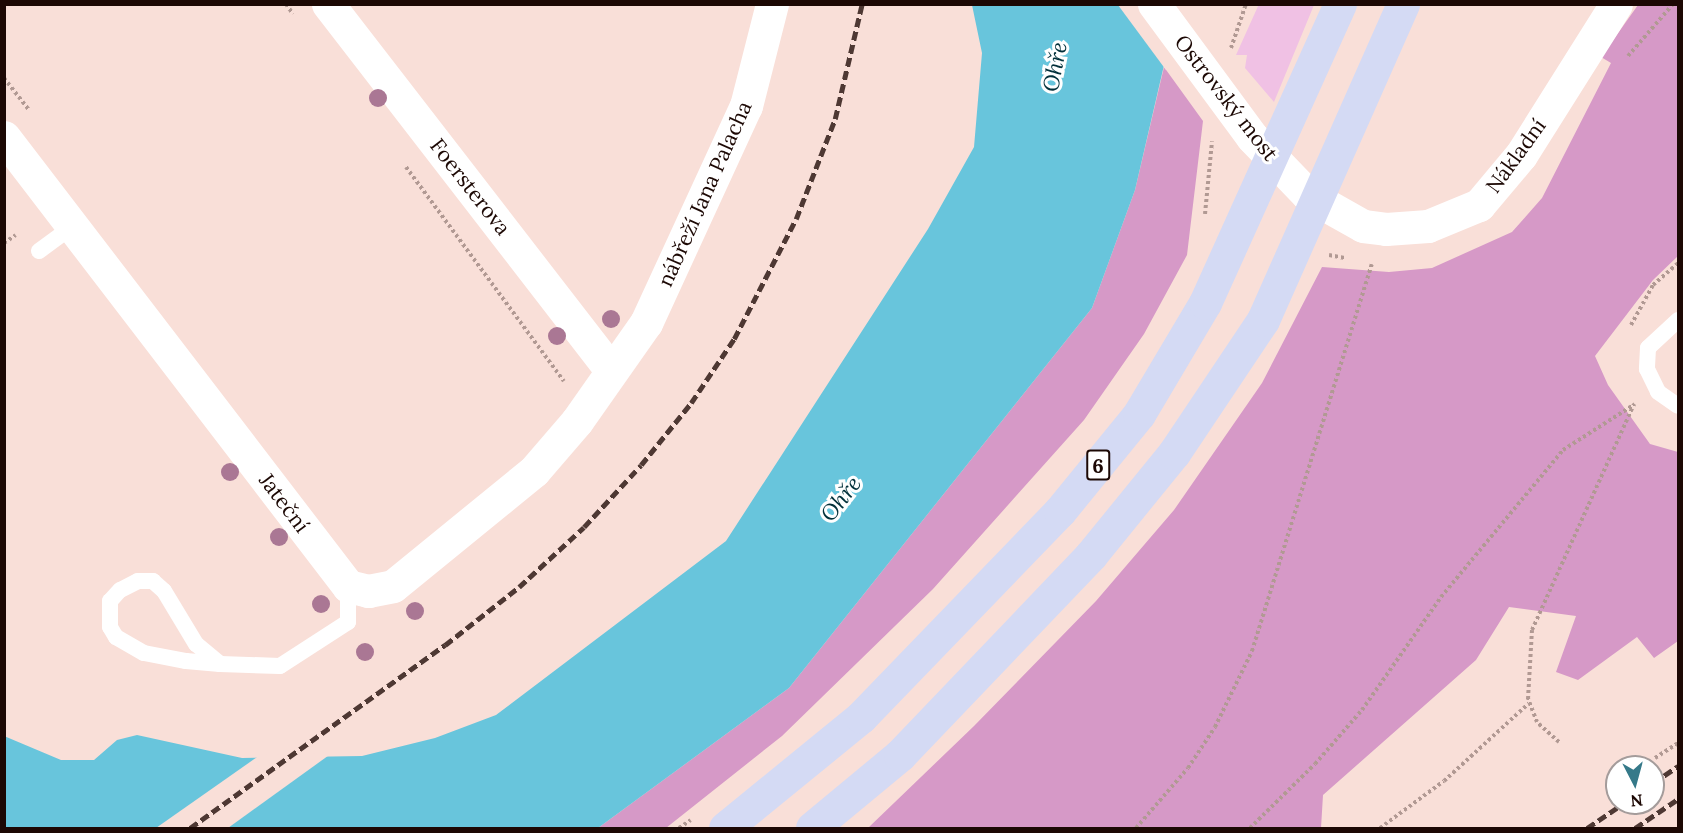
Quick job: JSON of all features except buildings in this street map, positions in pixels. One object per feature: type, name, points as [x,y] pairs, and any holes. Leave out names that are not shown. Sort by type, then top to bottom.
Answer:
[{"type":"highway","name":"6","points":[[725,828],[861,717],[1060,511],[1138,414],[1205,303],[1340,4]]},
{"type":"highway","points":[[812,828],[900,755],[1091,555],[1174,453],[1263,320],[1403,4]]},
{"type":"street","name":"Foersterova","points":[[328,4],[611,370]]},
{"type":"street","name":"nábřeží Jana Palacha","points":[[611,370],[646,323],[737,127],[746,106],[772,4]]},
{"type":"street","name":"Ostrovský most","points":[[1154,4],[1252,137],[1308,195],[1363,226]]},
{"type":"street","name":"Nákladní","points":[[1363,226],[1386,230],[1428,226],[1479,205],[1521,155],[1616,4]]},
{"type":"street","name":"Jateční","points":[[4,137],[348,586]]},
{"type":"street","points":[[348,586],[368,591],[393,586],[534,471],[577,421],[611,370]]},
{"type":"lane","points":[[39,251],[73,226]]},
{"type":"lane","points":[[1678,320],[1648,348],[1647,369],[1658,392],[1678,406]]},
{"type":"lane","points":[[220,664],[196,644],[164,591],[153,581],[138,581],[120,590],[110,601],[110,627],[128,647],[162,658],[220,664],[280,666],[348,622],[348,586]]},
{"type":"path","points":[[286,4],[301,24]]},
{"type":"path","points":[[1230,51],[1246,4]]},
{"type":"path","points":[[4,78],[33,116]]},
{"type":"path","points":[[1204,224],[1208,164],[1215,130]]},
{"type":"path","points":[[399,157],[568,386]]},
{"type":"path","points":[[1136,828],[1188,768],[1210,735],[1252,651],[1372,264]]},
{"type":"path","points":[[1250,828],[1315,764],[1362,710],[1441,597],[1563,450],[1634,403],[1658,392]]},
{"type":"path","points":[[1634,403],[1641,410]]},
{"type":"path","points":[[1558,742],[1537,722],[1529,703],[1532,630],[1634,403]]},
{"type":"path","points":[[1380,828],[1444,781],[1529,703]]},
{"type":"path","points":[[1660,755],[1678,742]]},
{"type":"path","points":[[679,828],[694,818]]},
{"type":"shaded area","points":[[1259,4],[1314,5],[1274,102],[1245,68],[1247,55],[1236,55]]},
{"type":"shaded area","points":[[1638,5],[1678,5],[1678,256],[1653,280],[1595,356],[1608,385],[1650,444],[1678,452],[1678,641],[1654,658],[1637,637],[1578,680],[1556,672],[1576,616],[1509,607],[1476,660],[1323,795],[1321,828],[868,828],[974,726],[1096,601],[1174,510],[1262,383],[1322,267],[1389,272],[1432,268],[1512,232],[1542,198],[1611,63],[1601,57]]},
{"type":"shaded area","points":[[1164,67],[1203,121],[1187,255],[1144,334],[1084,420],[933,589],[782,736],[666,828],[598,828],[789,688],[1092,308],[1135,190]]},
{"type":"water","name":"Ohře","points":[[972,5],[1178,5],[1135,190],[1092,308],[789,688],[598,828],[5,828],[4,736],[61,760],[94,760],[117,740],[137,735],[242,758],[362,756],[435,738],[496,715],[726,541],[928,229],[974,147],[982,53]]},
{"type":"pier","points":[[1181,4],[1166,70],[1118,5]]},
{"type":"pier","points":[[332,753],[228,828],[156,828],[260,755]]},
{"type":"railway","points":[[190,828],[445,645],[519,587],[584,527],[641,465],[691,403],[734,339],[796,219],[835,119],[862,4]]},
{"type":"railway","points":[[1665,775],[1678,766]]},
{"type":"railway","points":[[1635,828],[1678,799]]},
{"type":"railway","points":[[1587,828],[1606,815]]}]
